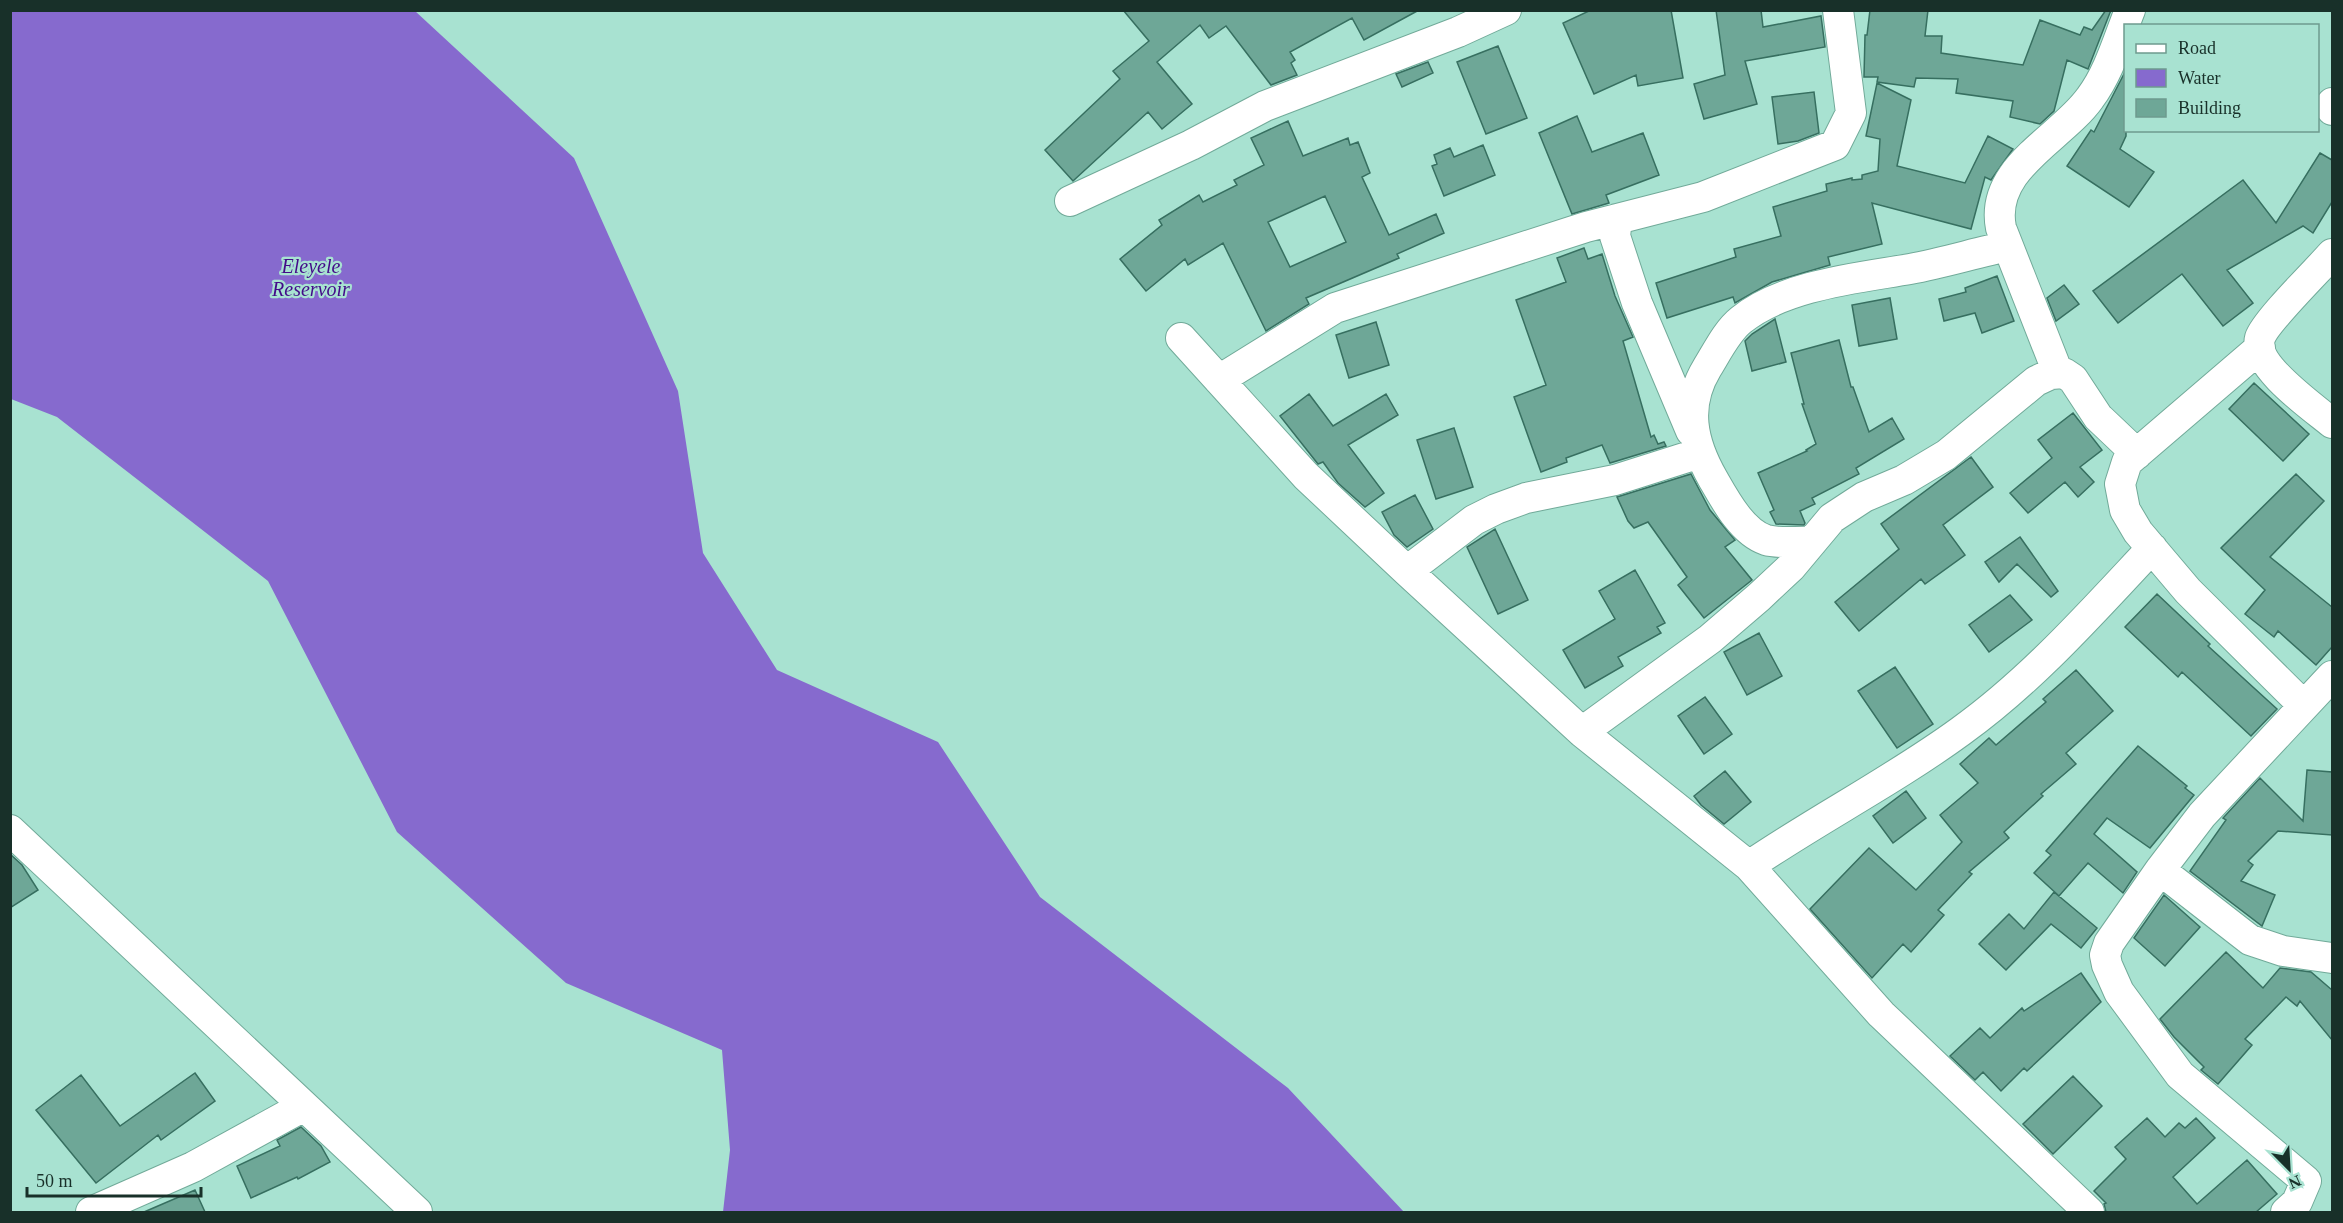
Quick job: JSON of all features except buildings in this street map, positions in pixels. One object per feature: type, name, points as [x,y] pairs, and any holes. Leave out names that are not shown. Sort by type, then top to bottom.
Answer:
[{"type":"street","points":[[1070,201],[1191,145],[1265,106],[1458,32],[1506,10]]},
{"type":"street","points":[[1219,380],[1335,308],[1420,279],[1617,219],[1703,198],[1835,145],[1851,112],[1838,10]]},
{"type":"street","points":[[2058,373],[2008,246],[1998,214],[2002,197],[2015,173],[2090,99],[2106,73],[2124,26]]},
{"type":"street","points":[[2332,103],[2332,110]]},
{"type":"street","points":[[1617,219],[1615,236],[1637,303],[1697,444],[1733,514],[1759,537],[1768,540],[1812,542]]},
{"type":"street","points":[[1697,444],[1694,405],[1698,383],[1722,344],[1740,321],[1763,305],[1826,283],[1912,268],[2008,246]]},
{"type":"street","points":[[2332,254],[2269,324],[2260,338],[2264,360],[2280,379],[2332,423]]},
{"type":"street","points":[[1181,338],[1306,476],[1407,571],[1582,732],[1749,866],[1881,1014],[2089,1212]]},
{"type":"street","points":[[2260,348],[2127,462],[2120,484],[2126,510],[2138,532],[2188,591],[2304,706]]},
{"type":"street","points":[[1582,732],[1710,639],[1791,567],[1832,518],[1864,497],[1904,480],[1946,455],[2036,381],[2058,373],[2064,373],[2073,379],[2097,417],[2137,454]]},
{"type":"street","points":[[1407,571],[1474,520],[1496,509],[1526,498],[1615,480],[1697,444]]},
{"type":"street","points":[[1749,866],[1799,832],[1962,731],[2048,658],[2152,548]]},
{"type":"street","points":[[2286,1212],[2297,1202],[2306,1181],[2180,1075],[2119,992],[2105,955],[2109,943],[2202,815],[2332,676]]},
{"type":"street","points":[[10,830],[417,1212]]},
{"type":"street","points":[[2160,870],[2250,940],[2283,951],[2332,958]]},
{"type":"street","points":[[92,1212],[193,1167],[304,1106]]},
{"type":"water","name":"Eleyele Reservoir","points":[[10,11],[415,11],[574,158],[678,391],[703,553],[777,670],[938,742],[1040,897],[1288,1088],[1404,1212],[723,1212],[730,1150],[722,1050],[566,983],[397,832],[268,581],[57,417],[11,399]]}]
